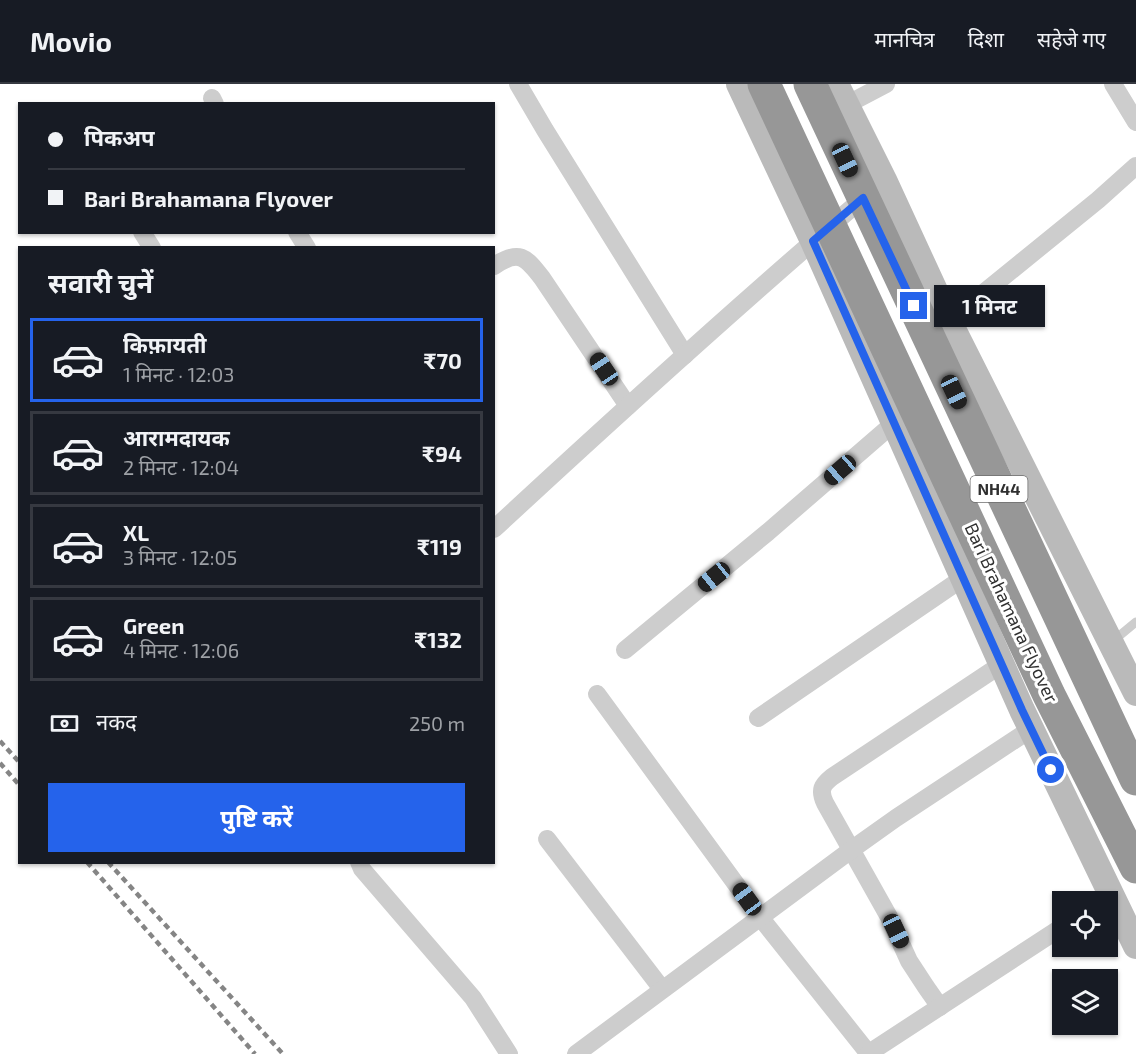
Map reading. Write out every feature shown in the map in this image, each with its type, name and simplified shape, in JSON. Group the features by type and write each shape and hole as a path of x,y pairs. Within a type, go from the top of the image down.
{"highway":[{"name":"NH44","path":"764,84 821,234"},
{"name":"NH44","path":"810,84 873,189 1136,779"},
{"name":"Bari Brahamana Flyover","path":"821,234 1136,867"}],"street":[{"path":"518,84 685,355"},
{"path":"739,84 821,234 894,423 1103,891"},
{"path":"886,84 841,94 873,189 949,321 1136,693"},
{"path":"1113,84 1136,122"},
{"path":"949,321 1098,200 1136,166"},
{"path":"495,527 873,189"},
{"path":"495,265 511,257 520,257 530,262 628,406"},
{"path":"626,650 894,423"},
{"path":"758,718 963,578"},
{"path":"940,1007 909,961 889,917 822,796 821,790 823,784 1002,664"},
{"path":"597,694 760,917 869,1054 1052,934"},
{"path":"576,1054 851,850 1031,729"},
{"path":"547,839 662,989"},
{"path":"360,864 473,999 508,1054"},
{"path":"1118,917 1136,946"}],"lane":[{"path":"1111,643 1136,622"}],"railway":[{"path":"0,741 18,761"},
{"path":"0,763 18,784"},
{"path":"89,864 255,1054"},
{"path":"110,864 283,1054"}],"route":[{"path":"914,306 863,198 813,241 1022,710 1051,770"}]}
